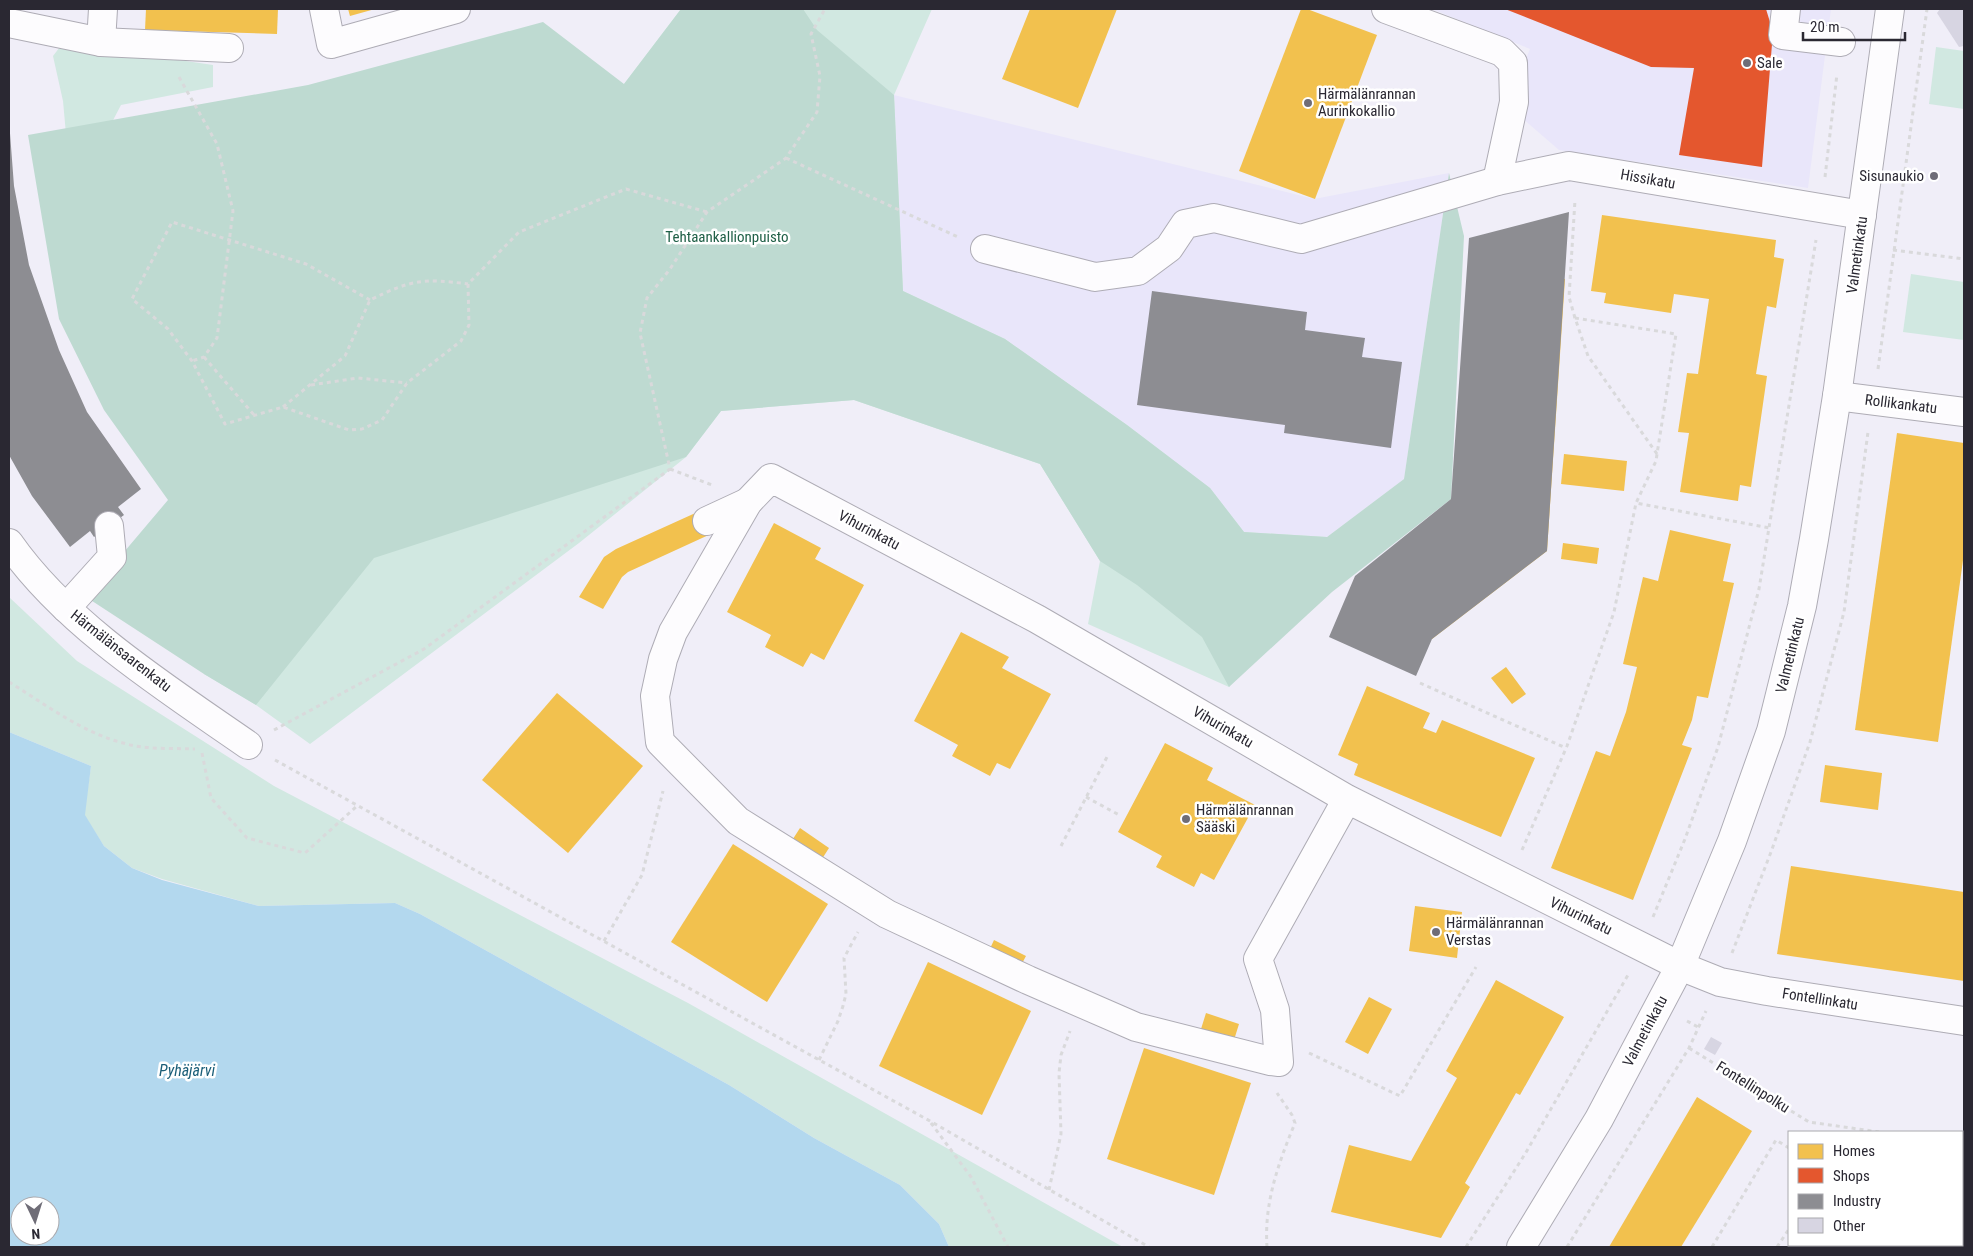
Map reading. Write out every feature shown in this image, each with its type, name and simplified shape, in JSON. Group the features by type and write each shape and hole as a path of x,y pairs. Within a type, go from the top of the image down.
{"street":[{"path":"101,42 103,9"},
{"path":"324,9 331,44 456,9"},
{"path":"1386,9 1502,52 1513,63 1514,102 1497,181"},
{"path":"1786,9 1783,35 1841,42"},
{"name":"Valmetinkatu","path":"1521,1247 1599,1118 1680,966 1732,841 1771,731 1802,606 1837,396 1890,9"},
{"path":"9,23 101,42 229,48"},
{"name":"Hissikatu","path":"986,249 1095,277 1138,271 1169,248 1185,224 1214,218 1301,239 1497,181 1568,166 1862,215"},
{"name":"Rollikankatu","path":"1837,396 1964,412"},
{"name":"Vihurinkatu","path":"748,502 771,478 1037,619 1347,800 1680,966"},
{"path":"707,521 748,502"},
{"path":"748,502 675,630 663,659 655,696 660,742 738,822 877,907 1019,976 1136,1027 1274,1049 1274,1010 1258,959 1347,800"},
{"path":"66,608 112,557 109,526"},
{"name":"Härmälänsaarenkatu","path":"9,542 21,561 66,608 141,670 252,747"},
{"name":"Fontellinkatu","path":"1680,966 1720,982 1964,1021"}],"path":[{"path":"825,9 811,34 820,76 817,112 786,158 707,212 670,269 647,298 640,333 670,469 424,649 268,734 252,747 930,1121 1149,1247"},
{"path":"1466,1247 1525,1154 1621,990 1686,839 1718,747 1760,589 1821,209 1841,42"},
{"path":"162,46 217,144 233,211 217,338 204,357 192,362"},
{"path":"786,158 986,249"},
{"path":"283,407 349,430 362,429 382,420 407,383 460,341 469,325 468,284 520,232 626,189 707,212"},
{"path":"1576,197 1569,297 1575,318 1588,356 1657,454"},
{"path":"370,300 306,264 172,222 132,299 168,329 192,362 225,424 283,407 346,356 370,300 401,286 431,279 468,284"},
{"path":"1893,250 1964,259"},
{"path":"1521,851 1566,748 1614,612 1636,503 1657,454 1676,334 1575,318"},
{"path":"204,357 254,415"},
{"path":"310,385 358,378 407,383"},
{"path":"1636,503 1770,528"},
{"path":"9,682 84,728 123,744 146,747 201,749 211,798 247,838 305,853 357,806"},
{"path":"1420,683 1566,748"},
{"path":"1061,846 1108,755"},
{"path":"604,941 642,875 650,833 665,781 675,758"},
{"path":"1086,796 1121,816"},
{"path":"819,1060 838,1021 843,1006 846,994 844,958 847,950 877,907"},
{"path":"1267,1247 1267,1212 1270,1195 1284,1150 1295,1123 1292,1115 1275,1090 1270,1075 1274,1049 1400,1096 1476,967"},
{"path":"1049,1190 1061,1134 1059,1073 1061,1055 1081,1003"},
{"name":"Fontellinpolku","path":"1688,1048 1809,1122 1872,1131"},
{"path":"930,1121 972,1177 1008,1247"},
{"path":"1712,1247 1776,1140 1788,1147"},
{"path":"1778,1247 1788,1231"}],"shaded area":[{"path":"1432,9 1831,9 1808,188 1559,150 1507,105 1530,49"},
{"path":"894,95 1314,199 1449,173 1404,479 1327,537 1244,532 1209,488 1127,425 1005,339 903,291"}],"green space":[{"name":"Tehtaankallionpuisto","path":"681,9 932,9 894,95 903,291 1005,339 1127,425 1210,488 1244,532 1327,537 1229,687 1088,624 1100,561 1040,464 854,400 721,411 686,457 579,543 310,744 256,705 204,674 624,84"},
{"path":"681,9 803,9 817,30 894,95 903,291 1005,339 1127,425 1210,488 1244,532 1327,537 1404,479 1449,173 1464,236 1451,499 1332,592 1229,687 1202,637 1137,585 1100,561 1040,464 854,400 721,411 686,457 374,558 256,705 204,674 86,597 168,500 104,410 59,319 28,135 308,85 543,22 624,84"},
{"path":"63,43 213,65 213,87 121,105 100,145 67,145 63,101 53,56"},
{"path":"1936,47 1964,51 1964,109 1929,104"},
{"path":"1911,274 1964,282 1964,340 1903,332"},
{"path":"9,597 77,661 274,786 688,1003 1123,1247 949,1247 939,1224 900,1185 814,1138 729,1085 420,914 395,903 259,906 162,879 132,868 104,846 84,815 91,766 9,732"}],"water":[{"name":"Pyhäjärvi","path":"9,732 91,766 85,815 104,846 132,868 162,880 259,906 395,903 420,914 729,1085 814,1138 900,1185 939,1224 949,1247 9,1247"}],"building: Homes":[{"path":"146,9 278,9 277,34 145,30"},
{"path":"348,9 375,9 350,16"},
{"path":"1030,9 1117,9 1078,108 1002,79"},
{"name":"Härmälänrannan Aurinkokallio","path":"1301,9 1307,9 1377,35 1315,199 1239,171"},
{"path":"1602,215 1776,240 1774,257 1784,259 1776,308 1767,306 1756,374 1767,376 1751,487 1740,485 1738,501 1680,492 1689,433 1678,432 1687,373 1698,374 1709,299 1674,294 1671,313 1604,303 1606,293 1591,291"},
{"path":"1539,276 1565,279 1547,551 1432,639 1416,620 1523,539"},
{"path":"1463,390 1488,392 1481,497 1456,495"},
{"path":"1897,433 1964,443 1964,553 1938,742 1855,730"},
{"path":"1564,454 1627,461 1624,491 1561,484"},
{"path":"702,510 713,533 628,572 622,577 603,609 579,597 604,557 616,549"},
{"path":"774,523 821,548 815,559 864,585 824,660 811,653 803,667 765,647 771,635 727,612"},
{"path":"1670,530 1731,544 1723,581 1734,583 1708,698 1697,696 1692,720 1682,745 1692,748 1633,900 1551,868 1596,751 1610,756 1626,712 1637,667 1623,664 1643,577 1658,581"},
{"path":"1563,543 1599,548 1597,564 1561,559"},
{"path":"961,632 1009,657 1002,668 1051,694 1010,769 997,763 990,776 952,756 958,745 914,721"},
{"path":"1506,667 1526,694 1512,704 1491,678"},
{"path":"1367,686 1430,713 1423,728 1436,733 1442,720 1535,758 1501,837 1354,775 1358,764 1338,755"},
{"path":"557,693 643,766 568,853 482,780"},
{"name":"Härmälänrannan Sääski","path":"1165,743 1213,768 1207,780 1255,805 1214,880 1201,873 1194,887 1156,867 1162,856 1118,832"},
{"path":"1825,765 1882,773 1878,810 1820,802"},
{"path":"800,828 829,848 820,862 791,842"},
{"path":"733,844 828,904 767,1002 671,942"},
{"path":"1791,866 1964,892 1964,981 1777,954"},
{"name":"Härmälänrannan Verstas","path":"1415,906 1462,912 1457,958 1409,951"},
{"path":"994,940 1026,956 1018,971 987,955"},
{"path":"928,962 1031,1011 982,1115 879,1066"},
{"path":"1496,980 1564,1017 1520,1095 1516,1093 1465,1183 1470,1187 1441,1238 1331,1212 1349,1145 1411,1161 1457,1078 1446,1071"},
{"path":"1369,997 1392,1009 1368,1054 1345,1042"},
{"path":"1206,1013 1239,1024 1234,1040 1201,1029"},
{"path":"1144,1048 1251,1083 1214,1195 1107,1159"},
{"path":"1697,1097 1752,1131 1681,1247 1609,1247"}],"building: Shops":[{"path":"1505,9 1766,9 1773,32 1762,167 1679,155 1694,68 1651,67"}],"building: Industry":[{"path":"9,120 14,186 29,265 59,350 87,412 141,489 118,507 124,515 94,537 90,531 70,547 32,496 9,455"},
{"path":"1569,212 1547,551 1432,639 1416,676 1329,637 1355,576 1451,499 1469,238"},
{"path":"1152,291 1307,312 1305,330 1365,338 1362,357 1402,362 1391,448 1284,433 1285,425 1137,405"}],"building: Other":[{"path":"1940,9 1964,9 1964,46 1959,47 1937,13"},
{"path":"1711,1037 1722,1043 1715,1055 1704,1049"}],"place":[{"name":"Sale","path":"1747,63"},
{"name":"Härmälänrannan Aurinkokallio","path":"1308,103"},
{"name":"Sisunaukio","path":"1934,176"},
{"name":"Härmälänrannan Sääski","path":"1186,819"},
{"name":"Härmälänrannan Verstas","path":"1436,932"}]}
